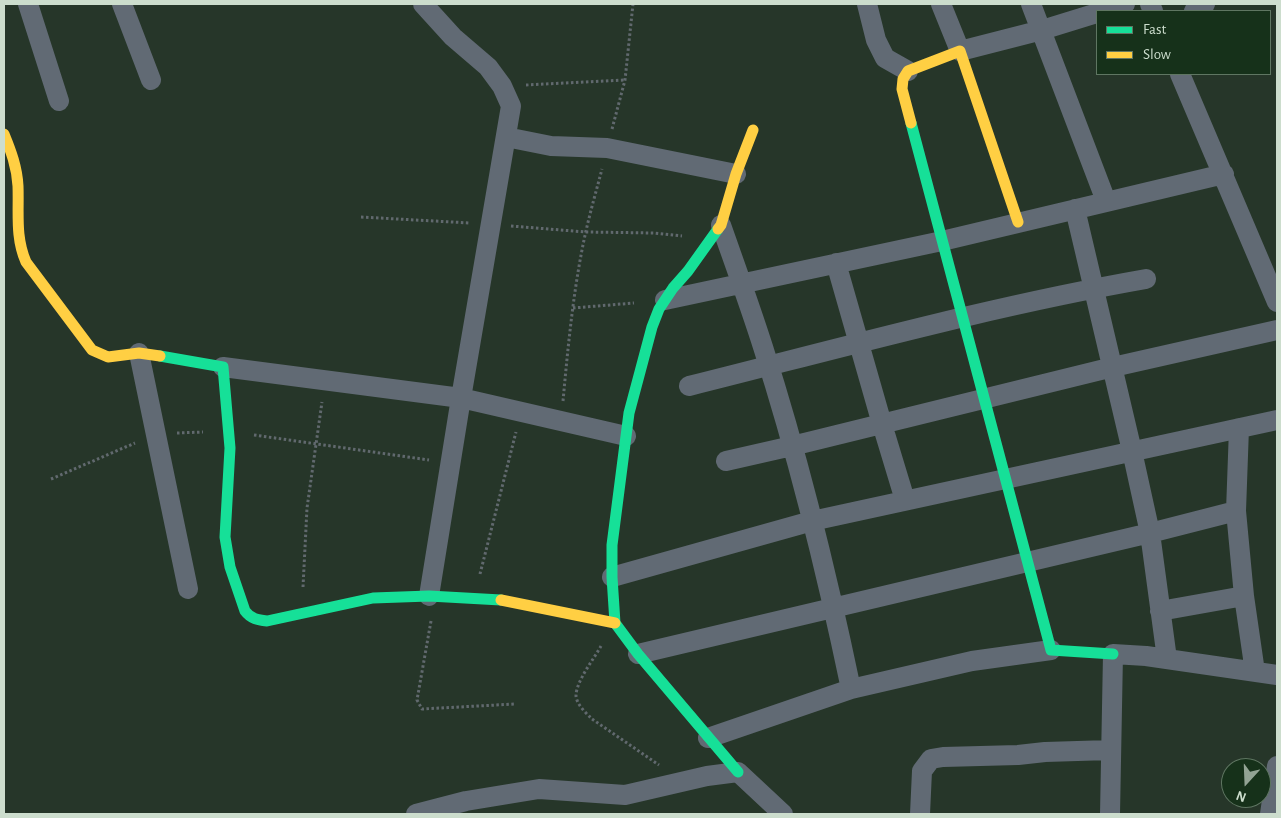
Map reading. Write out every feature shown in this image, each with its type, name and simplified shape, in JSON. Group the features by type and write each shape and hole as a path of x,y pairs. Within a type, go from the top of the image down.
{"street":[{"path":"28,4 59,101"},
{"path":"122,4 151,80"},
{"path":"867,4 876,40 885,58 908,71"},
{"path":"941,4 960,51 1018,222"},
{"path":"1031,4 1106,201"},
{"path":"1105,10 1125,4"},
{"path":"424,6 453,37 488,67 502,86 511,106 460,398 432,596"},
{"path":"1051,650 902,89 903,79 908,71 960,51 1042,30 1096,13"},
{"path":"1180,75 1277,302"},
{"path":"753,130 715,233 665,300 659,309 652,327 629,413 612,545 612,577 615,623 638,654 708,738 738,772 783,814"},
{"path":"4,134 12,152 17,175 18,241 21,252 26,262 92,350 108,358 139,353 224,367 460,398 626,436"},
{"path":"506,137 551,146 607,148 736,174"},
{"path":"665,300 942,240 1224,174"},
{"path":"1075,208 1150,533 1167,659"},
{"path":"715,233 741,284 769,366 812,521 834,608 851,690"},
{"path":"836,263 858,344 905,500"},
{"path":"689,386 962,318 1094,288 1146,279"},
{"path":"726,461 1113,367 1277,330"},
{"path":"139,353 188,589"},
{"path":"224,367 229,432 229,490 225,537 230,567 248,616 256,620 267,621 373,598 432,596 510,601 615,623"},
{"path":"612,577 812,521 1277,420"},
{"path":"1238,428 1236,511 1244,596 1255,672"},
{"path":"638,654 1236,511"},
{"path":"1160,611 1244,596"},
{"path":"708,738 851,690 900,676 972,661 1051,650 1167,659 1277,675"},
{"path":"1110,814 1113,654"},
{"path":"920,814 922,771 931,759 943,756 1018,755 1045,752 1110,750"},
{"path":"1270,814 1277,766"},
{"path":"416,814 466,801 539,789 625,795 738,772"}],"path":[{"path":"561,421 572,308 586,232 625,80 633,4"},
{"path":"502,86 625,80"},
{"path":"361,217 425,222 491,224 586,232 715,233"},
{"path":"572,308 665,300"},
{"path":"304,613 303,591 307,508 326,380"},
{"path":"474,599 522,412"},
{"path":"51,479 156,434 229,432 450,462"},
{"path":"432,596 417,700 422,709 516,704"},
{"path":"615,623 579,684 576,697 582,710 592,719 642,752 681,783"}],"traffic: fast":[{"path":"911,123 1051,650 1113,654"},
{"path":"718,229 688,271 673,288 659,309 652,327 629,413 612,545 612,577 615,623 638,654 738,772"},
{"path":"160,356 223,367 230,448 225,537 230,567 245,611 250,616 258,620 267,621 373,598 429,596 501,600"}],"traffic: slow":[{"path":"911,123 902,89 903,79 908,71 960,51 1018,222"},
{"path":"718,229 753,130"},
{"path":"4,134 16,172 19,234 26,262 92,350 108,357 139,353 160,356"},
{"path":"501,600 615,623"}]}
